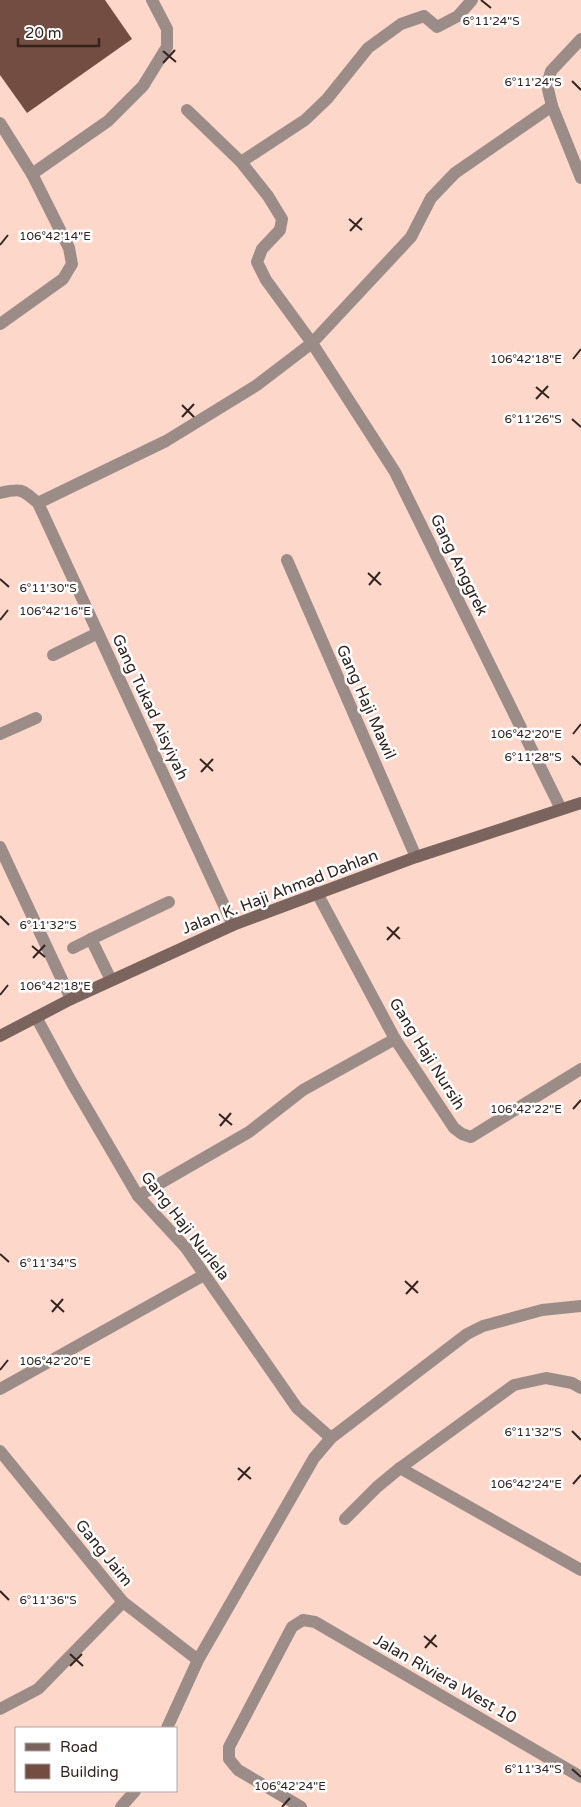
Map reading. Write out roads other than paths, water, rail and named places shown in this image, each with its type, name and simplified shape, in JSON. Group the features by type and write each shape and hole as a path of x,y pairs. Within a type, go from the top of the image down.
{"main road":[{"name":"Jalan K. Haji Ahmad Dahlan","path":"0,1036 71,999 233,925 416,857 581,803"}],"street":[{"path":"32,174 108,121 143,86 167,47 167,29 152,0"},
{"path":"187,110 241,162 305,120 328,99 368,48 394,29 413,19 424,16 436,26 458,16 472,0"},
{"path":"581,38 551,71 547,85 552,106 581,178"},
{"path":"0,493 16,489 26,493 38,503 166,441 257,385 312,343 412,237 431,198 455,173 552,106"},
{"path":"0,123 32,174 69,248 72,264 63,279 0,324"},
{"name":"Gang Anggrek","path":"241,162 268,196 282,219 280,230 262,249 257,262 266,280 312,343 395,472 561,810"},
{"name":"Gang Tukad Aisyiyah","path":"38,503 233,925"},
{"name":"Gang Haji Mawil","path":"287,560 416,857"},
{"path":"53,655 98,633"},
{"path":"0,734 36,718"},
{"path":"0,847 71,999"},
{"name":"Gang Haji Nursih","path":"317,893 395,1039 454,1128 462,1134 471,1137 581,1069"},
{"path":"73,948 169,902"},
{"path":"91,939 111,980"},
{"name":"Gang Haji Nurlela","path":"36,1017 138,1196 186,1248 298,1408 331,1438"},
{"path":"138,1196 249,1132 303,1090 395,1039"},
{"path":"0,1389 204,1275"},
{"path":"167,1727 198,1660 314,1458 331,1438 467,1334 483,1326 542,1310 581,1306"},
{"path":"345,1519 377,1487 400,1468 514,1385 546,1378 576,1386"},
{"name":"Gang Jaim","path":"0,1451 123,1602 198,1660"},
{"path":"400,1468 581,1570"},
{"path":"0,1708 38,1689 123,1602"},
{"name":"Jalan Riviera West 10","path":"301,1807 238,1770 229,1759 229,1747 292,1627 303,1620 315,1622 581,1777"},
{"path":"121,1807 134,1792"}]}
